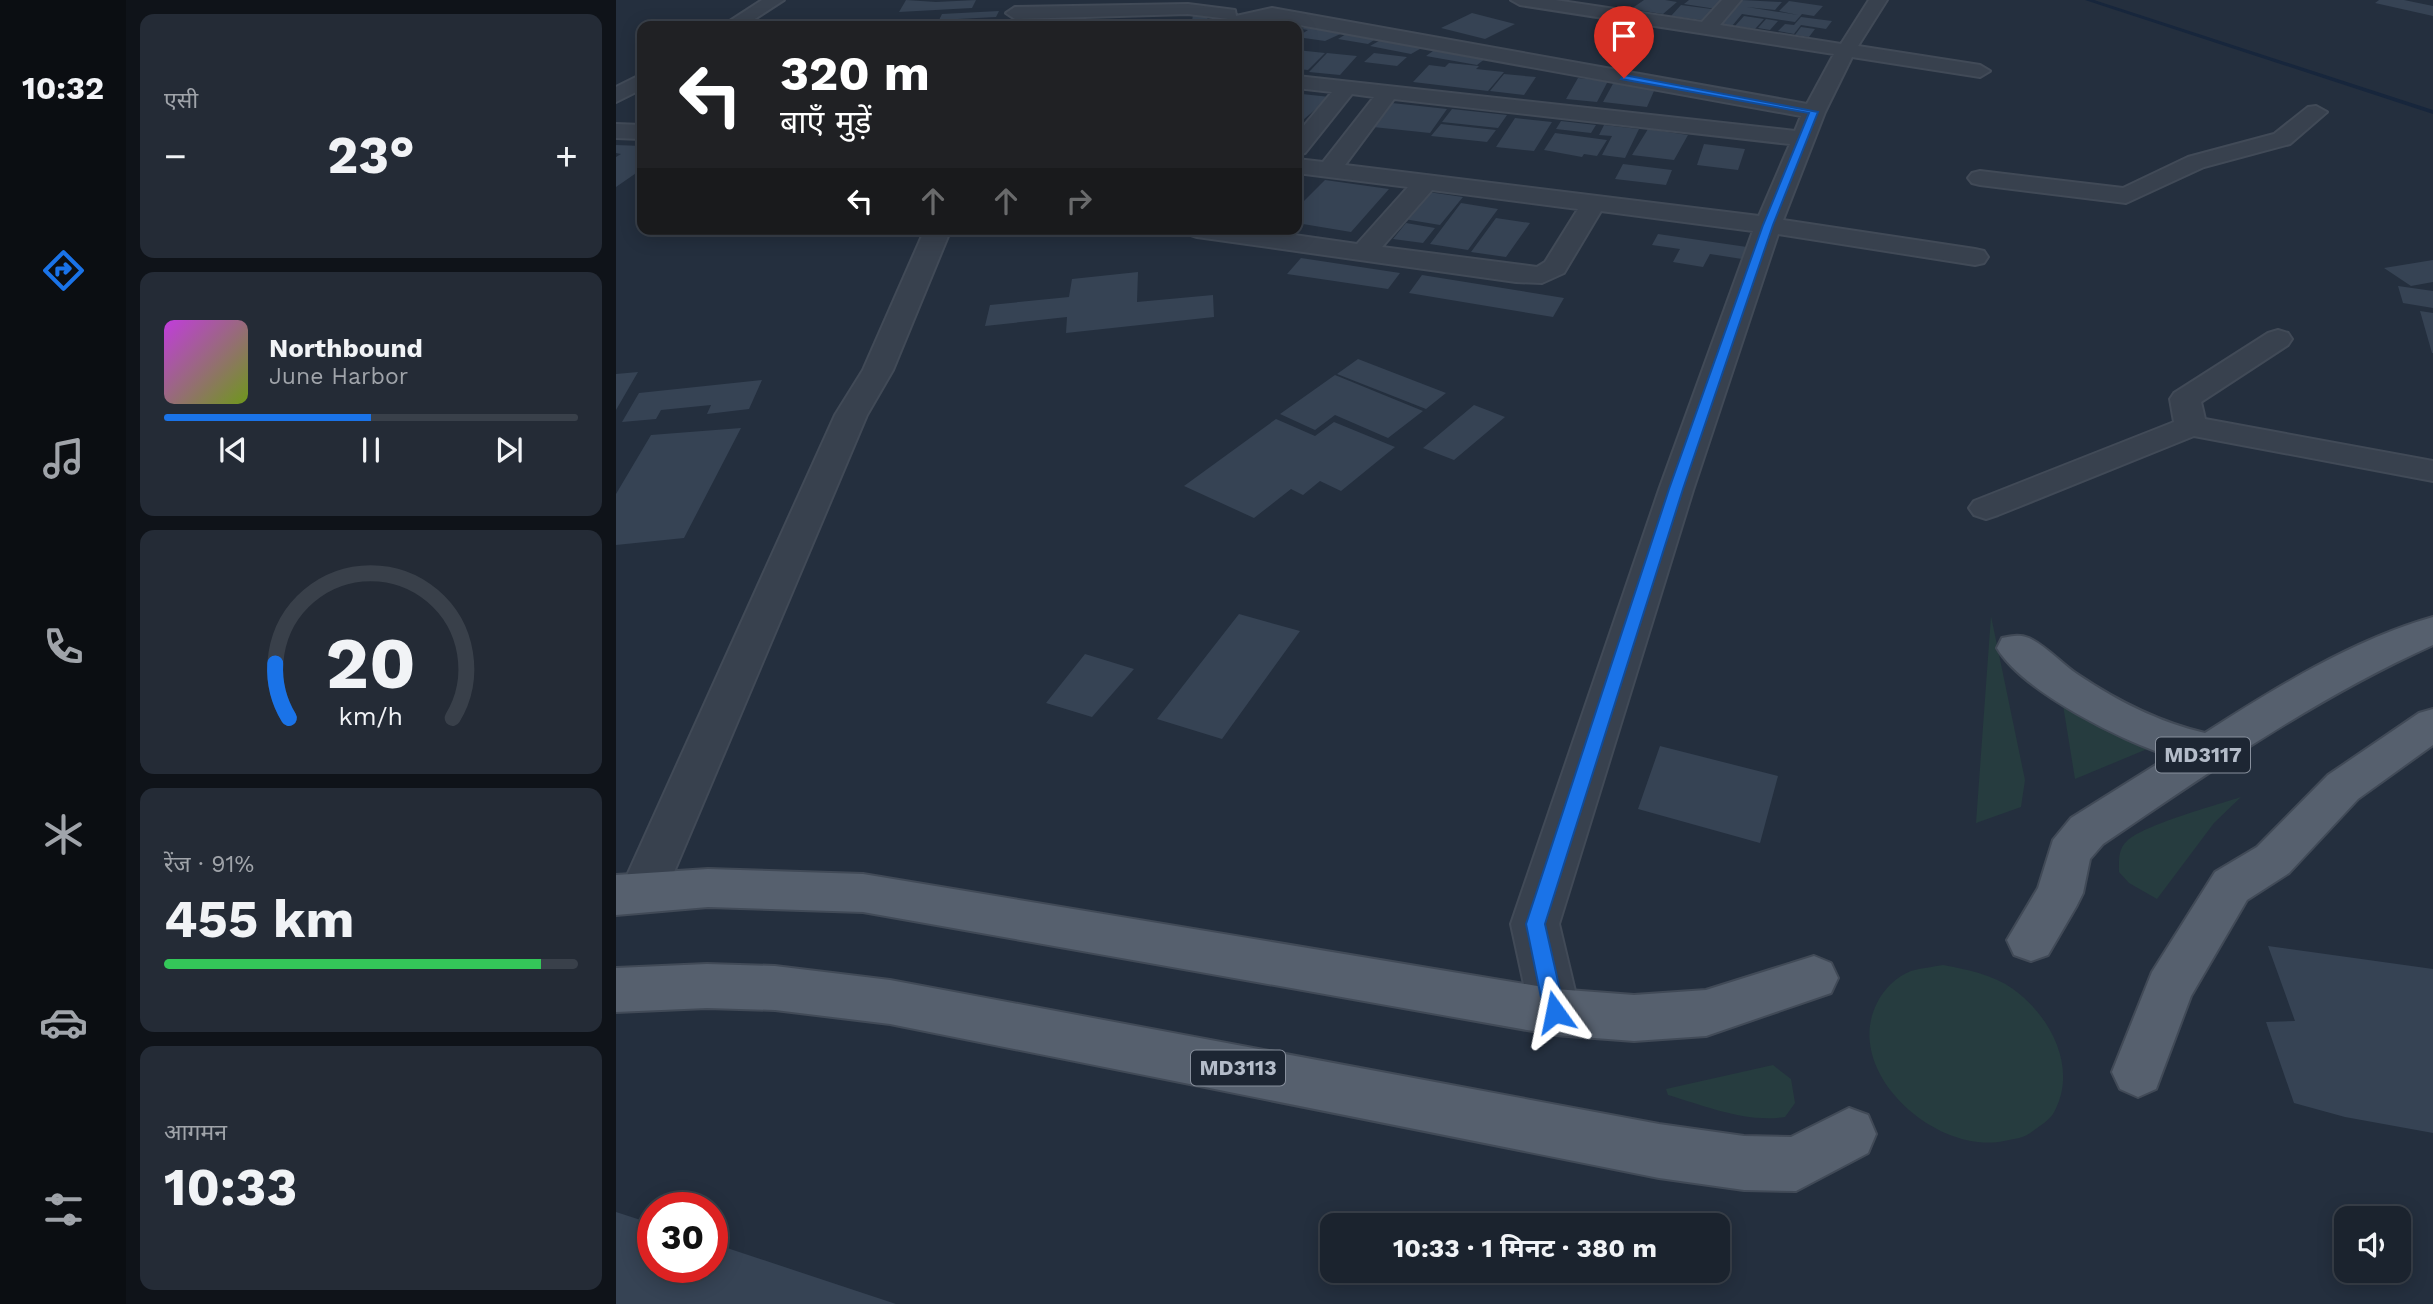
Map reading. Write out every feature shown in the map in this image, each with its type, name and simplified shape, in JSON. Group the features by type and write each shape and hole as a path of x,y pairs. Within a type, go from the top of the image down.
{"main road":[{"name":"MD3117","path":"2031,940 2060,894 2069,853 2087,831 2267,713 2356,664 2433,630"},
{"path":"2016,648 2048,674 2092,703 2154,735 2211,750"},
{"path":"2138,1072 2169,988 2231,886 2273,860 2343,787 2433,724"},
{"path":"629,893 770,889 863,893 1555,1012 1634,1018 1706,1013 1814,978"},
{"name":"MD3113","path":"616,990 707,986 775,989 890,1002 1659,1151 1744,1163 1796,1164 1849,1133"}],"street":[{"path":"740,21 775,0"},
{"path":"1520,0 1980,71"},
{"path":"1707,29 1732,0"},
{"path":"1555,1012 1535,924 1676,489 1768,225 1809,125 1844,52 1878,0"},
{"path":"1016,13 1188,9 1237,21 1272,14 1809,125"},
{"path":"1302,82 1809,125"},
{"path":"616,96 637,83"},
{"path":"1302,142 1347,87"},
{"path":"1329,170 1389,91"},
{"path":"1980,178 2126,196 2196,162 2283,139 2316,112"},
{"path":"616,131 637,132"},
{"path":"1302,167 1768,225 1975,257"},
{"path":"1363,253 1426,182"},
{"path":"1238,235 1516,274 1542,275 1555,267 1594,203"},
{"path":"629,893 851,415 878,370 936,235"},
{"path":"2192,426 2185,399 2278,339"},
{"path":"1986,508 2192,426 2433,471"}],"green space":[{"path":"1991,616 2025,780 2021,807 1976,823"},
{"path":"2063,705 2152,747 2075,779"},
{"path":"2241,797 2214,823 2157,899 2129,883 2119,872 2122,848 2136,835 2164,822"},
{"path":"1943,965 1980,973 2013,989 2039,1014 2057,1045 2062,1062 2060,1097 2053,1114 2026,1135 2004,1141 1978,1142 1951,1135 1925,1122 1902,1103 1884,1081 1873,1056 1870,1029 1877,1003 1883,993 1900,977 1915,970"},
{"path":"1773,1065 1791,1079 1795,1103 1785,1117 1741,1116 1668,1095 1666,1089"}],"building":[{"path":"906,0 976,0 972,8 899,12"},
{"path":"1644,0 1677,2 1663,14 1631,9"},
{"path":"1689,0 1725,0 1716,9 1684,4"},
{"path":"1741,0 1782,2 1775,10 1747,7 1798,15 1779,11 1789,1 1823,6 1814,16 1802,14 1795,22 1742,14 1732,26 1715,23"},
{"path":"2379,0 2404,0 2433,6 2433,16 2375,3"},
{"path":"1681,5 1719,10 1709,21 1671,16"},
{"path":"999,11 996,17 939,20 942,14"},
{"path":"1472,13 1515,24 1485,39 1441,28"},
{"path":"1074,14 1072,21 1038,21 1040,16"},
{"path":"1193,15 1208,15 1207,21 1192,21"},
{"path":"1744,16 1764,19 1755,29 1735,26"},
{"path":"1801,17 1832,21 1826,29 1801,25 1794,34 1778,31 1785,24 1794,25"},
{"path":"1766,19 1778,21 1770,30 1758,28"},
{"path":"1309,25 1347,31 1325,41 1302,38 1302,34 1308,30 1302,29"},
{"path":"1801,27 1815,29 1809,37 1795,35"},
{"path":"1351,31 1380,36 1368,44 1338,39"},
{"path":"1386,37 1427,45 1411,54 1370,46"},
{"path":"1440,46 1490,55 1477,65 1426,56"},
{"path":"1302,51 1325,53 1308,70 1302,69"},
{"path":"1327,53 1357,56 1340,75 1309,72"},
{"path":"1374,53 1407,57 1397,66 1364,62"},
{"path":"1449,63 1504,72 1488,91 1413,82 1429,65 1445,67"},
{"path":"1504,74 1536,77 1524,95 1490,91"},
{"path":"1578,78 1608,81 1597,102 1566,99"},
{"path":"1615,80 1657,84 1647,107 1603,102"},
{"path":"1302,94 1330,97 1303,120"},
{"path":"1392,103 1447,109 1430,133 1373,127"},
{"path":"1452,109 1507,115 1498,128 1442,122"},
{"path":"1515,118 1552,122 1534,151 1496,147"},
{"path":"1561,121 1596,125 1591,133 1556,129"},
{"path":"1441,124 1496,130 1487,142 1431,136"},
{"path":"1604,125 1639,129 1625,158 1602,155 1612,136 1599,135"},
{"path":"1648,129 1688,135 1674,160 1632,155"},
{"path":"1555,133 1607,140 1597,156 1584,154 1582,157 1544,150"},
{"path":"1704,144 1745,149 1738,170 1697,165"},
{"path":"616,145 637,146 637,172 616,187 616,157 621,154 616,153"},
{"path":"1623,164 1672,170 1666,185 1615,179"},
{"path":"1325,180 1389,189 1351,232 1302,224 1302,203"},
{"path":"1428,192 1463,197 1440,225 1404,219"},
{"path":"1461,203 1498,209 1468,250 1430,244"},
{"path":"1496,218 1530,223 1506,257 1471,252"},
{"path":"1406,223 1435,228 1423,243 1393,239"},
{"path":"1658,234 1747,247 1742,259 1710,254 1703,267 1673,262 1680,249 1652,245"},
{"path":"1301,258 1400,273 1388,289 1287,274"},
{"path":"2433,260 2433,282 2411,286 2384,268"},
{"path":"1138,272 1137,302 1213,295 1214,317 1066,333 1067,317 985,326 990,305 1069,297 1072,279"},
{"path":"1422,275 1564,298 1553,317 1409,293"},
{"path":"2398,286 2433,291 2433,308 2403,303"},
{"path":"2420,311 2433,313 2433,353 2432,353"},
{"path":"1358,359 1446,393 1426,409 1337,374"},
{"path":"638,372 616,410 616,374"},
{"path":"1335,375 1423,411 1388,438 1335,415 1315,430 1280,414"},
{"path":"762,380 749,409 707,414 711,405 661,410 656,419 622,422 639,393"},
{"path":"1474,405 1505,417 1454,460 1423,448"},
{"path":"1276,419 1315,436 1334,422 1395,447 1341,491 1320,481 1303,495 1291,489 1254,518 1184,486"},
{"path":"741,428 684,538 616,545 616,494 651,435"},
{"path":"1239,614 1300,631 1222,739 1157,719"},
{"path":"1085,654 1134,669 1092,717 1046,703"},
{"path":"1660,746 1778,776 1760,843 1638,809"},
{"path":"2268,946 2433,969 2433,1133 2345,1117 2294,1103 2266,1022 2295,1021"},
{"path":"616,1212 637,1219 637,1283 728,1283 728,1248 896,1304 616,1304"}],"waterway":[{"path":"2088,0 2433,112"}],"route":[{"path":"1555,1012 1535,924 1676,489 1768,225 1814,112 1624,78"}]}
